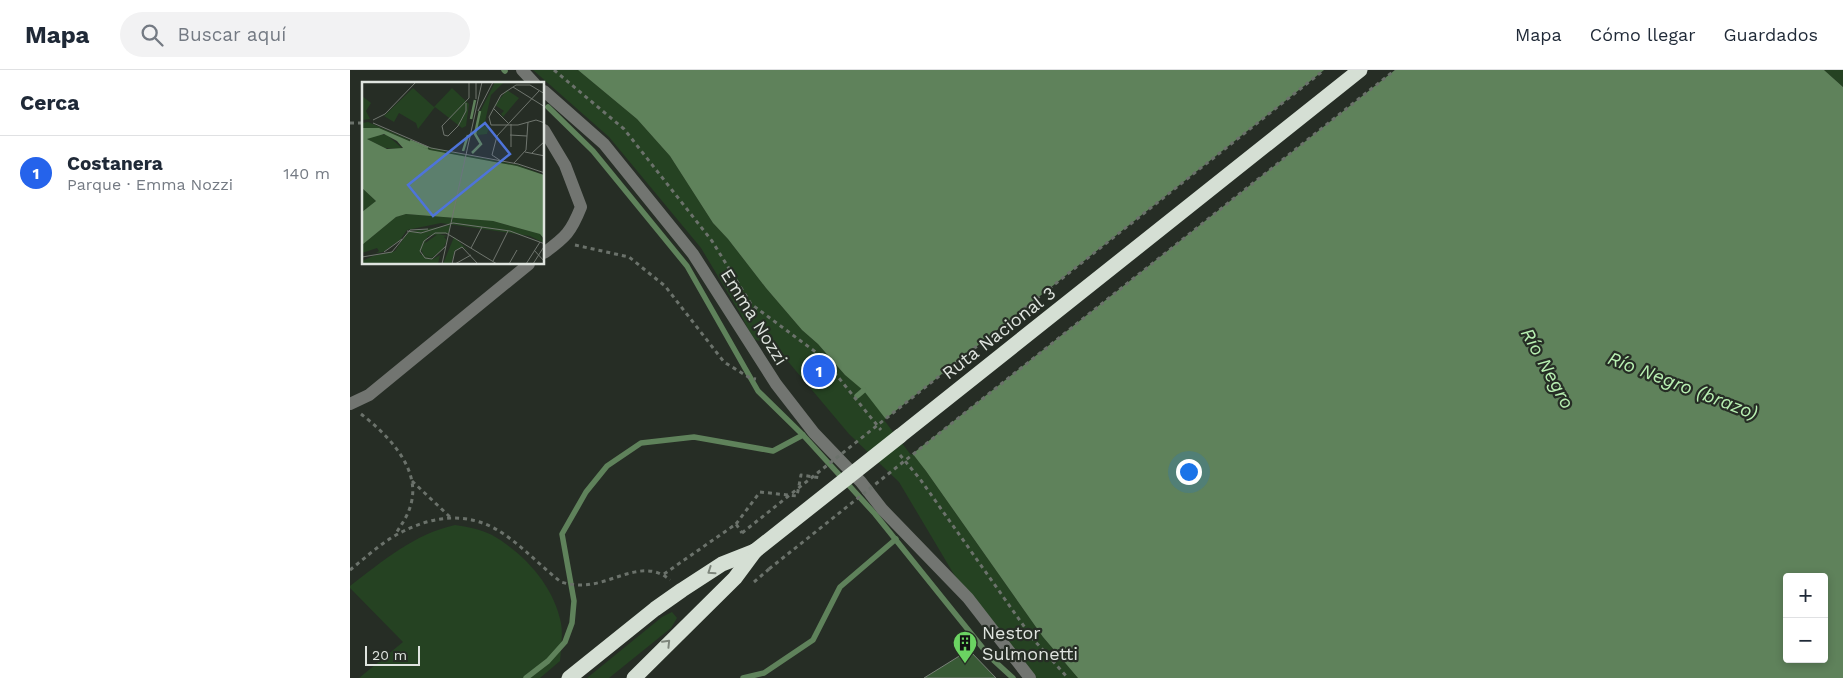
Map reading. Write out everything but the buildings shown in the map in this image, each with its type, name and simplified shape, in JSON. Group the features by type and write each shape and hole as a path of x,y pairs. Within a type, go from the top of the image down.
{"highway":[{"name":"Ruta Nacional 3","path":"755,551 1360,70"},
{"path":"569,678 655,609 682,590 722,564 755,551"},
{"path":"634,678 735,578 755,551"}],"street":[{"name":"Emma Nozzi","path":"545,92 604,144 681,237 776,384 814,433 861,482 882,509 968,598 1030,678"},
{"path":"545,132 565,165 581,206 573,227 559,242 545,252"},
{"path":"353,407 528,265"}],"path":[{"path":"554,70 624,129 712,241 751,304 821,356 883,433"},
{"path":"736,524 742,533 1324,70"},
{"path":"769,569 1396,70"},
{"path":"559,242 629,258 665,286 724,362 750,378 776,384"},
{"path":"353,407 372,423 395,447 406,463 412,481 412,502 405,519 395,535"},
{"path":"895,448 920,479 1033,639 1068,678"},
{"path":"664,574 736,524 760,492 797,496 801,475 828,479"},
{"path":"412,481 450,517"},
{"path":"350,570 395,535 424,522 450,517 482,523 508,537 561,582 570,585 592,584 649,570 664,574 682,590"}],"shaded area":[{"path":"533,70 578,70 637,119 670,156 713,223 728,239 766,288 802,330 818,344 845,375 864,390 926,471 1043,637 1078,678 1035,678 968,598 899,482 849,434 775,346 753,339 740,313 701,248 609,137"},
{"path":"1824,70 1843,70 1843,87"},
{"path":"455,525 469,527 492,535 515,551 536,572 552,596 561,623 560,661 540,678 359,678 403,642 350,586 412,542 440,529"},
{"path":"672,612 677,618 671,628 609,678 587,678 662,617"}],"water":[{"path":"578,70 1824,70 1843,87 1843,678 1078,678 1043,637 926,471 864,391 845,375 818,344 802,330 766,288 728,239 713,223 670,156 637,119"}],"pier":[{"path":"1324,70 1395,70 911,455 884,420"}],"waterway":[{"path":"548,107 593,151 687,266 758,391 803,435 875,514 990,657 1013,678"},
{"path":"857,396 864,390"},
{"path":"526,678 548,661 565,642 572,623 574,601 562,534 586,492 607,466 641,443 694,437 773,451 803,435"},
{"path":"743,678 764,673 813,640 840,587 896,539"}],"place":[{"name":"Costanera","path":"819,371"},
{"name":"Nestor Sulmonetti","path":"965,664"}],"water label":[{"name":"Río Negro","path":"1548,368"},
{"name":"Río Negro (brazo)","path":"1683,385"}]}
